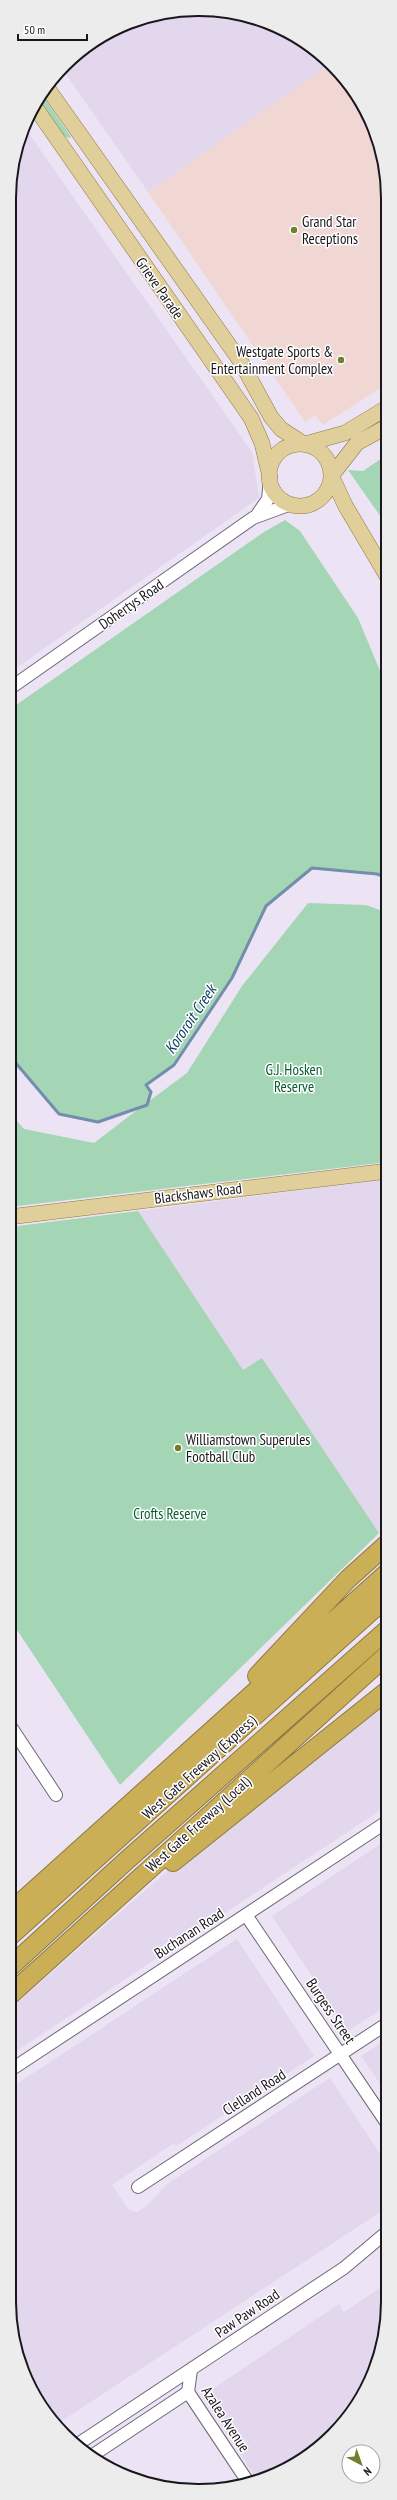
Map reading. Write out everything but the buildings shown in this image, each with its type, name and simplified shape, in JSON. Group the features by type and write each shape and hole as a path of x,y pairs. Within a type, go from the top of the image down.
{"highway":[{"path":"209,1731 291,1639 348,1579 381,1549"},
{"path":"16,1906 381,1578"},
{"name":"West Gate Freeway (Express)","path":"16,1932 381,1602"},
{"name":"West Gate Freeway (Express)","path":"16,1962 127,1860 381,1635"},
{"name":"West Gate Freeway (Local)","path":"16,1990 381,1660"},
{"path":"16,1994 191,1847 256,1797 381,1696"}],"main road":[{"name":"Grieve Parade","path":"50,92 241,362 275,422 305,444"},
{"name":"Grieve Parade","path":"38,112 251,418 262,443 270,478"},
{"path":"381,411 345,433 305,444 291,446 280,452 272,463 270,478 276,493 293,505 307,504 318,499 326,490 332,476 357,443 381,430"},
{"path":"305,444 324,455 345,505 381,566"},
{"name":"Blackshaws Road","path":"16,1216 381,1172"}],"street":[{"name":"Dohertys Road","path":"16,684 253,518 268,500 270,478"},
{"name":"Dohertys Road","path":"253,518 293,505"},
{"path":"16,1735 56,1795"},
{"name":"Buchanan Road","path":"16,2066 381,1826"},
{"name":"Burgess Street","path":"246,1915 381,2114"},
{"name":"Clelland Road","path":"138,2187 381,2028"},
{"name":"Paw Paw Road","path":"344,2268 381,2237"},
{"name":"Paw Paw Road","path":"81,2442 344,2268 381,2247"},
{"name":"Azalea Avenue","path":"191,2370 188,2392 245,2478"},
{"path":"97,2453 188,2392 177,2385 168,2385"}],"shaded area":[{"path":"187,16 210,16 246,22 268,30 290,40 326,67 148,192 65,73 87,54 107,40 151,22"},
{"path":"325,66 336,78 357,107 375,151 381,187 381,388 323,425 315,415 305,422 148,192"},
{"path":"29,133 252,452 259,498 16,668 16,187 22,151"},
{"path":"381,1180 381,1531 379,1533 262,1358 243,1370 138,1211"},
{"path":"381,1692 381,1810 16,2051 16,2004 224,1821"},
{"path":"381,1844 381,2010 348,2031 272,1916"},
{"path":"237,1939 314,2056 176,2146 174,2143 112,2185 129,2210 137,2212 148,2205 167,2184 330,2078 381,2155 381,2212 61,2422 40,2393 30,2371 22,2349 16,2313 16,2084"},
{"path":"381,2043 381,2085 361,2056"},
{"path":"381,2287 381,2313 375,2349 357,2393 336,2422 319,2439 290,2460 254,2475 202,2396 339,2304 344,2312"}],"green space":[{"path":"45,99 71,137 66,137 62,134 41,106"},
{"path":"381,459 381,517 348,470 363,471"},
{"name":"G.J. Hosken Reserve","path":"285,520 300,531 358,618 381,673 381,875 312,868 266,906 232,978 174,1065 146,1085 151,1092 148,1102 187,1073 242,986 308,903 366,905 381,910 381,1163 16,1206 16,1120 24,1129 94,1143 141,1107 98,1122 59,1114 16,1063 16,705 264,532"},
{"name":"Crofts Reserve","path":"138,1211 243,1370 262,1358 379,1533 120,1785 16,1629 16,1226"}],"waterway":[{"name":"Kororoit Creek","path":"16,1063 59,1114 98,1122 147,1105 151,1092 146,1085 174,1065 232,978 266,906 312,868 381,875"}],"place":[{"name":"Grand Star Receptions","path":"294,230"},
{"name":"Westgate Sports & Entertainment Complex","path":"341,360"},
{"name":"Williamstown Superules Football Club","path":"178,1448"}]}
